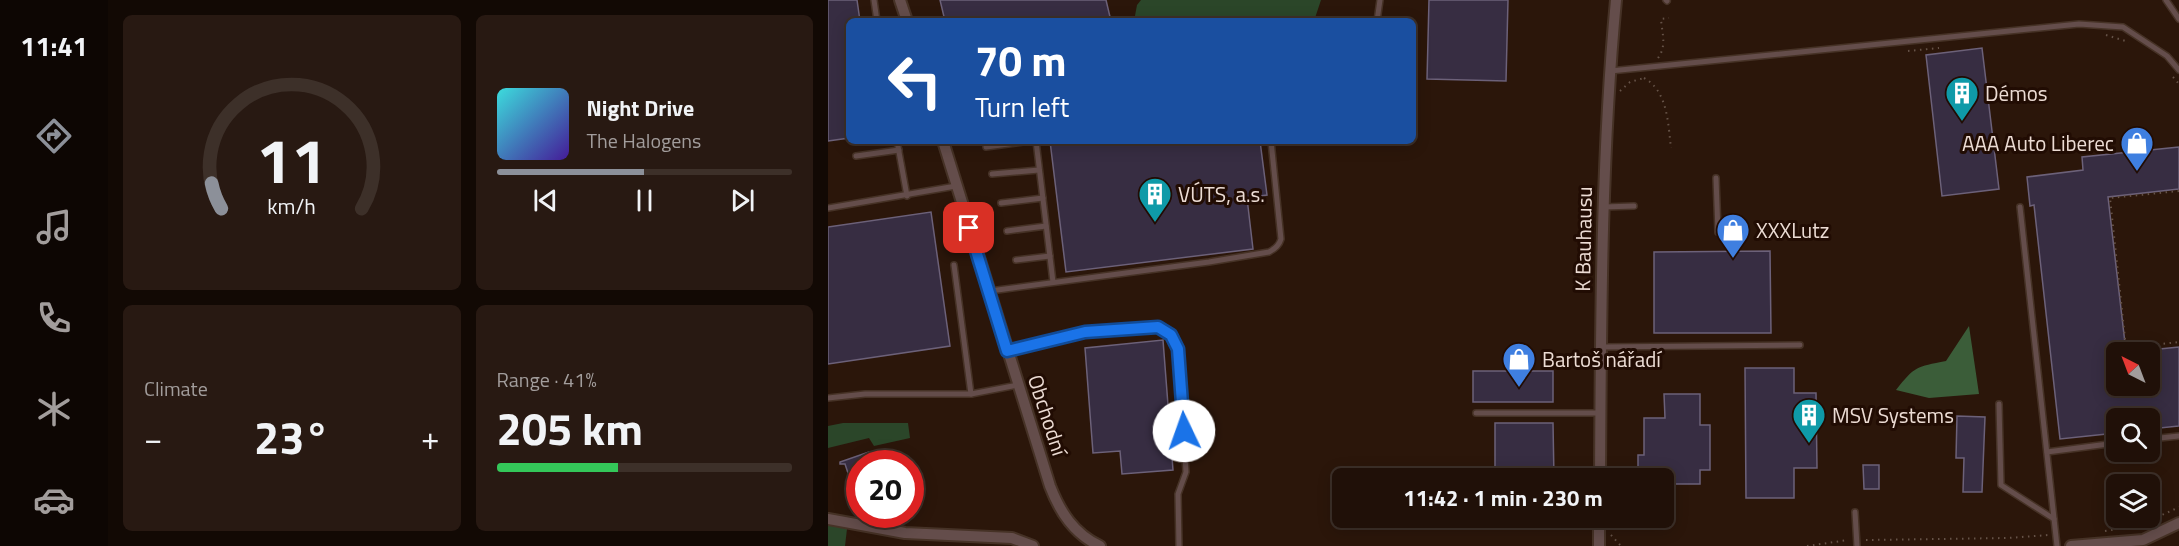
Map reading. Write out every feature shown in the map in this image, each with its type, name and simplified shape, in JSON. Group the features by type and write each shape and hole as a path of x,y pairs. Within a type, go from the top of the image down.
{"street":[{"path":"900,0 905,18"},
{"name":"K Bauhausu","path":"1600,468 1602,207 1609,71 1616,0"},
{"name":"Obchodní","path":"943,144 1057,505 1073,526 1091,542 1100,546"},
{"path":"828,519 905,533 1012,538 1033,546"},
{"path":"2071,546 2143,540 2179,523"},
{"path":"1599,528 1599,546"}],"lane":[{"path":"874,0 877,18"},
{"path":"1377,18 1380,0"},
{"path":"2166,0 2179,19"},
{"path":"1609,71 2079,24 2123,27 2167,56 2179,70"},
{"path":"898,144 907,195"},
{"path":"986,147 1008,144"},
{"path":"1036,144 1053,282"},
{"path":"989,291 1269,252 1280,244 1281,239 1271,144"},
{"path":"856,156 899,150"},
{"path":"992,174 1039,170"},
{"path":"1716,178 1718,232"},
{"path":"828,208 956,186"},
{"path":"1001,203 1043,198"},
{"path":"1602,207 1634,206"},
{"path":"2020,207 2057,546"},
{"path":"1007,231 1046,226"},
{"path":"1016,260 1050,256"},
{"path":"954,265 971,394"},
{"path":"1007,351 1085,332 1158,327 1171,335 1178,349 1186,472 1178,494 1179,546"},
{"path":"1600,347 1800,345"},
{"path":"828,398 865,394 971,394 1018,385"},
{"path":"2000,404 2001,485 2054,519"},
{"path":"1476,412 1600,413"},
{"path":"2160,438 2179,436"},
{"path":"2047,452 2106,444"},
{"path":"1855,512 1856,543"}],"path":[{"path":"1644,78 1645,63 1653,61 1663,50 1660,19 1669,18"},
{"path":"2098,34 2134,44"},
{"path":"1908,51 1941,47"},
{"path":"2168,70 2179,84"},
{"path":"1617,98 1622,87 1630,82 1644,78 1651,82 1666,107 1671,148"},
{"path":"2179,191 2110,198 2126,348 2179,342"},
{"path":"2098,532 2128,528 2155,519 2179,507"},
{"path":"1609,533 1622,546"},
{"path":"1806,546 2056,535"}],"green space":[{"path":"1141,0 1321,0 1315,18 1135,18 1137,5"},
{"path":"1969,326 1979,394 1929,398 1896,390 1917,369 1946,361"},
{"path":"843,423 908,423 910,438 874,446 869,438 828,448 828,426"},
{"path":"828,524 847,529 845,546 828,546"}],"building":[{"path":"828,0 857,0 860,18 846,18 846,138 828,141"},
{"path":"940,0 1106,0 1110,18 944,18"},
{"path":"1429,0 1508,0 1506,81 1427,79"},
{"name":"Démos","path":"1982,48 1999,189 1942,196 1926,55"},
{"name":"VÚTS, a.s.","path":"1050,144 1260,144 1267,195 1247,198 1253,249 1066,272"},
{"path":"2179,147 2179,189 2108,197 2125,342 2106,342 2106,396 2160,396 2160,349 2179,347 2179,426 2160,428 2160,408 2106,408 2106,434 2060,439 2034,205 2030,206 2027,177 2083,170 2082,157"},
{"path":"931,212 950,346 828,364 828,227"},
{"path":"1770,251 1771,333 1654,333 1654,252"},
{"path":"1163,340 1173,470 1122,474 1120,451 1093,453 1085,348"},
{"path":"1745,368 1794,368 1794,393 1816,393 1817,468 1794,468 1794,498 1746,498"},
{"path":"1473,371 1553,371 1553,402 1473,402"},
{"path":"1664,394 1700,394 1700,425 1710,425 1710,470 1700,470 1700,484 1674,484 1674,468 1638,468 1638,455 1644,455 1644,418 1665,418"},
{"path":"1957,416 1985,417 1982,492 1963,492 1964,458 1956,458"},
{"path":"1495,423 1553,423 1554,468 1495,468"},
{"path":"1863,465 1879,465 1879,489 1864,489"}],"place":[{"name":"Démos","path":"1962,122"},
{"name":"AAA Auto Liberec","path":"2137,172"},
{"name":"VÚTS, a.s.","path":"1155,223"},
{"name":"XXXLutz","path":"1733,259"},
{"name":"Bartoš nářadí","path":"1519,388"},
{"name":"MSV Systems","path":"1809,444"}],"route":[{"path":"969,228 1007,351 1085,332 1158,327 1171,335 1178,349 1184,431"}]}
